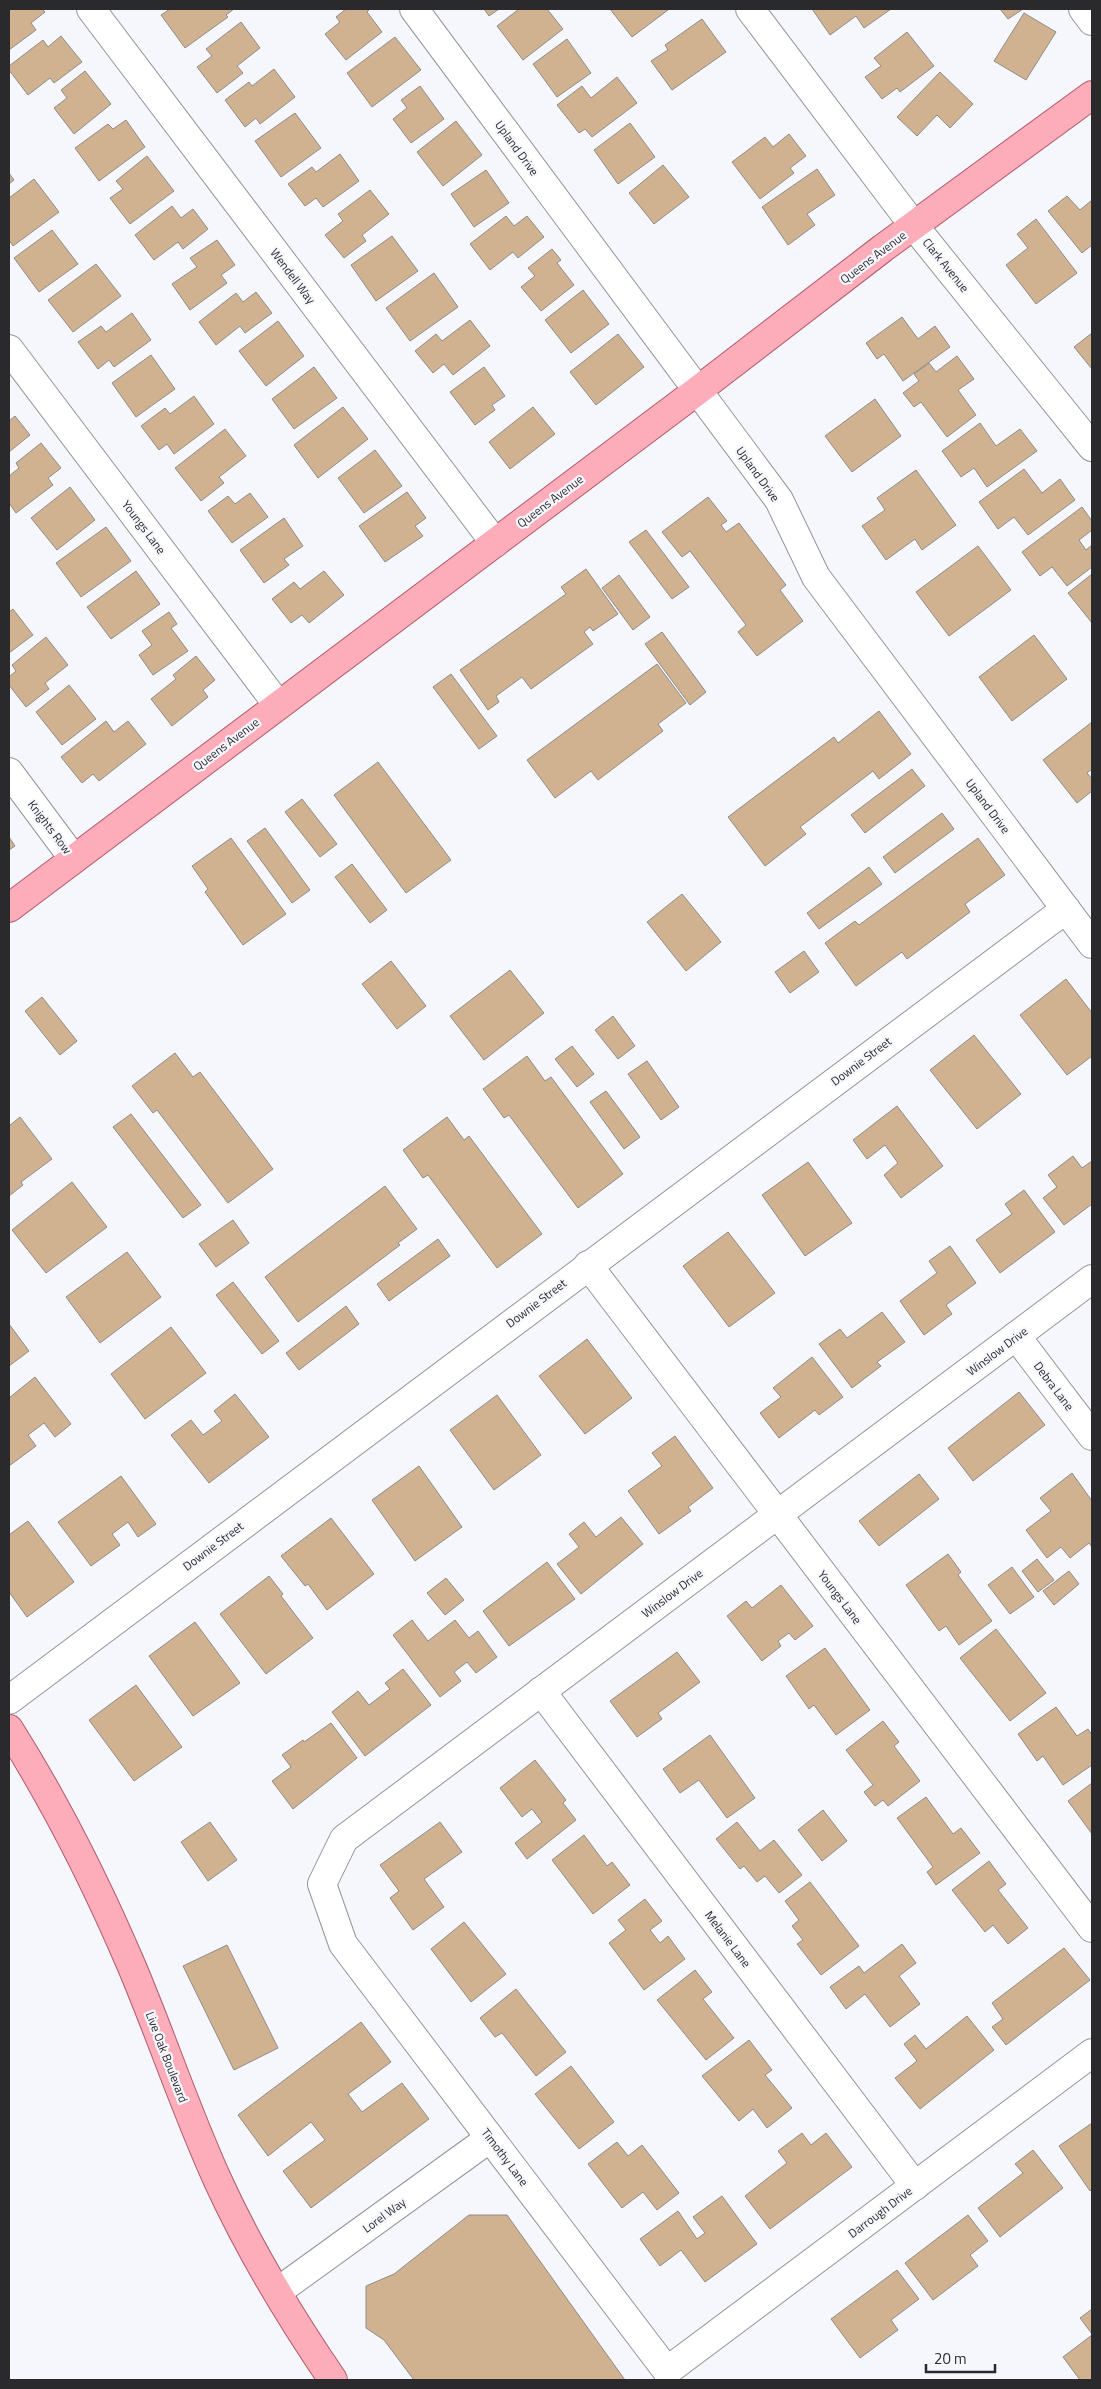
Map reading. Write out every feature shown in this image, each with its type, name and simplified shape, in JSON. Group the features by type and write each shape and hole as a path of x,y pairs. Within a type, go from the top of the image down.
{"main road":[{"name":"Queens Avenue","path":"9,908 914,226 1092,95"},
{"name":"Live Oak Boulevard","path":"9,1730 33,1767 79,1852 132,1966 187,2108 218,2181 277,2292 333,2380"}],"street":[{"name":"Wendell Way","path":"91,9 495,543"},
{"name":"Upland Drive","path":"414,9 779,500 816,577 1092,944"},
{"name":"Clark Avenue","path":"750,9 914,226 1092,447"},
{"path":"1083,9 1092,21"},
{"name":"Youngs Lane","path":"9,349 278,705"},
{"name":"Knights Row","path":"9,772 73,858"},
{"name":"Downie Street","path":"9,1700 1066,909"},
{"name":"Youngs Lane","path":"588,1265 1092,1928"},
{"name":"Winslow Drive","path":"343,1944 322,1884 344,1839 1092,1279"},
{"name":"Debra Lane","path":"1016,1336 1092,1436"},
{"name":"Melanie Lane","path":"541,1691 914,2186"},
{"name":"Timothy Lane","path":"343,1944 667,2371"},
{"name":"Darrough Drive","path":"667,2371 1092,2053"},
{"name":"Lorel Way","path":"277,2292 490,2138"}],"building":[{"path":"9,9 42,9 45,12 31,23 36,30 9,50"},
{"path":"170,9 234,9 226,15 228,17 185,48 161,15"},
{"path":"346,9 370,9 367,12 382,32 346,60 325,34 340,22 336,17"},
{"path":"484,9 499,9 489,16"},
{"path":"519,9 547,9 563,29 523,60 497,26"},
{"path":"610,9 667,9 668,10 632,37"},
{"path":"812,9 891,9 864,28 856,16 830,35"},
{"path":"1000,9 1023,9 1008,19"},
{"path":"1024,13 1056,32 1026,80 994,61"},
{"path":"702,19 726,52 672,90 651,61 668,50 665,45"},
{"path":"241,22 260,48 237,66 243,73 217,93 197,67 212,56 206,49"},
{"path":"907,32 934,66 900,92 897,88 882,99 865,77 881,66 874,58"},
{"path":"61,36 82,62 54,83 50,78 28,95 9,70 9,66 43,40 48,47"},
{"path":"395,37 421,70 372,107 347,73"},
{"path":"567,39 591,73 557,97 533,64"},
{"path":"274,69 295,97 260,124 256,118 245,127 225,100 249,82 252,86"},
{"path":"85,71 111,104 74,134 54,108 67,98 61,90"},
{"path":"940,72 973,104 950,128 937,115 917,136 897,117"},
{"path":"617,77 637,103 592,137 585,129 579,133 557,105 582,86 591,98"},
{"path":"420,86 444,119 411,143 393,119 407,108 401,100"},
{"path":"295,113 321,148 281,177 255,141"},
{"path":"126,120 145,147 99,181 75,148 108,124 113,129"},
{"path":"456,121 482,155 443,186 417,152"},
{"path":"630,123 655,157 618,184 594,150"},
{"path":"789,134 806,156 790,168 794,173 760,199 732,162 765,137 773,147"},
{"path":"340,154 359,181 323,207 316,198 305,206 288,184 312,167 316,172"},
{"path":"147,156 174,191 130,224 110,198 123,189 116,181"},
{"path":"663,165 689,197 654,224 629,193"},
{"path":"817,169 835,195 807,214 815,225 788,245 762,207"},
{"path":"486,170 509,203 474,227 451,194"},
{"path":"9,173 14,180 9,184"},
{"path":"34,179 59,212 13,246 9,240 9,198"},
{"path":"370,190 389,214 362,235 366,241 344,258 325,235 343,221 338,214"},
{"path":"1067,196 1080,210 1092,200 1092,245 1082,253 1048,211"},
{"path":"172,206 181,218 193,209 208,229 183,249 178,242 154,260 135,235"},
{"path":"506,216 514,226 527,216 544,237 518,258 513,252 490,270 470,244"},
{"path":"1036,219 1077,273 1036,304 1006,265 1028,248 1017,234"},
{"path":"52,230 78,264 39,292 14,258"},
{"path":"392,236 418,271 376,301 351,265"},
{"path":"217,240 235,265 221,275 227,283 190,310 172,284 197,267 190,258"},
{"path":"552,249 561,260 557,263 574,285 541,311 521,287 535,276 528,268"},
{"path":"96,264 121,296 73,332 48,300"},
{"path":"434,273 458,307 410,341 386,308"},
{"path":"583,290 609,324 571,353 545,320"},
{"path":"256,292 272,313 245,333 240,326 216,345 199,322 236,293 243,302"},
{"path":"132,313 151,340 114,367 109,360 98,369 78,342 101,326 106,332"},
{"path":"902,317 918,339 935,326 950,347 903,381 884,354 877,359 866,343"},
{"path":"470,320 490,346 453,375 444,364 433,373 415,351 436,334 442,341"},
{"path":"278,321 304,356 266,386 239,351"},
{"path":"1092,333 1092,369 1074,347"},
{"path":"618,334 644,367 596,405 570,372"},
{"path":"151,355 175,389 136,417 112,383"},
{"path":"957,356 974,379 958,390 976,415 947,437 921,402 914,407 903,393 919,381 914,374 929,363 936,372"},
{"path":"314,367 337,398 294,429 272,399"},
{"path":"484,367 505,396 492,405 495,410 475,425 450,392"},
{"path":"194,396 214,424 174,454 167,444 159,450 141,426 165,408 170,414"},
{"path":"875,399 901,436 852,472 825,436"},
{"path":"343,407 368,439 318,478 294,445"},
{"path":"533,407 555,434 510,469 489,442"},
{"path":"15,416 30,435 9,452 9,421"},
{"path":"980,423 996,446 1020,429 1037,451 987,487 974,468 961,477 942,451"},
{"path":"225,429 246,456 219,477 224,483 201,501 175,468"},
{"path":"41,443 61,468 48,478 53,485 16,513 9,503 9,476 19,468 16,463"},
{"path":"375,450 402,486 364,513 338,478"},
{"path":"1024,469 1042,493 1060,479 1075,500 1028,535 1014,517 998,529 979,502"},
{"path":"916,470 956,525 922,550 915,539 886,560 862,526 885,510 877,498"},
{"path":"70,487 95,520 57,550 31,518"},
{"path":"407,492 426,518 415,526 423,536 385,562 359,526"},
{"path":"250,493 268,517 232,543 208,511 228,496 235,504"},
{"path":"708,497 727,521 721,525 726,532 739,523 786,585 780,590 803,621 757,656 738,632 746,625 690,551 682,557 662,532"},
{"path":"1082,507 1092,521 1092,530 1079,540 1086,550 1092,545 1092,567 1067,586 1052,567 1040,576 1022,552"},
{"path":"284,518 303,546 284,559 289,565 264,583 240,550"},
{"path":"106,527 131,561 81,597 56,563"},
{"path":"646,530 689,587 672,599 629,542"},
{"path":"978,546 1011,590 949,636 916,592"},
{"path":"586,569 618,614 593,631 590,627 584,632 593,644 531,689 522,677 496,696 499,702 488,710 460,670 566,594 561,587"},
{"path":"136,571 160,604 111,639 87,607"},
{"path":"324,571 344,595 309,623 302,615 291,623 272,599 294,582 300,589"},
{"path":"1092,574 1092,623 1068,593"},
{"path":"619,575 650,617 633,630 602,588"},
{"path":"13,609 33,635 9,653 9,612"},
{"path":"169,612 177,624 171,628 188,651 153,675 139,655 152,645 142,631"},
{"path":"662,632 706,692 690,705 645,644"},
{"path":"1034,635 1067,679 1012,721 979,677"},
{"path":"46,637 68,665 45,683 49,689 26,707 9,685 9,677 16,671 12,665"},
{"path":"196,656 215,680 203,690 208,697 172,726 151,699 176,679 173,675"},
{"path":"657,664 686,703 658,724 663,731 598,780 591,771 555,798 527,760"},
{"path":"451,674 497,736 479,749 433,687"},
{"path":"69,685 96,719 62,745 36,712"},
{"path":"879,711 911,754 879,779 873,771 800,827 806,834 765,866 728,817 834,737 838,743"},
{"path":"106,721 114,732 128,721 146,744 99,781 93,774 82,783 61,757"},
{"path":"1092,722 1092,769 1087,773 1092,779 1092,791 1077,803 1043,760"},
{"path":"378,762 451,860 406,893 334,795"},
{"path":"912,769 925,786 865,833 851,815"},
{"path":"302,799 337,844 320,857 285,812"},
{"path":"942,813 954,829 895,873 883,857"},
{"path":"265,828 310,890 292,903 247,841"},
{"path":"9,837 15,846 9,850"},
{"path":"231,838 286,914 243,945 205,892 208,889 192,866"},
{"path":"978,838 1005,875 965,904 970,912 907,959 902,952 856,986 825,943 855,921 859,925"},
{"path":"352,864 387,910 370,923 335,877"},
{"path":"869,867 882,884 819,929 807,913"},
{"path":"682,894 721,942 686,971 647,922"},
{"path":"804,951 819,972 790,993 775,972"},
{"path":"391,961 426,1006 397,1029 362,984"},
{"path":"510,970 544,1013 484,1060 450,1016"},
{"path":"1066,979 1092,1013 1092,1056 1067,1075 1020,1015"},
{"path":"42,997 77,1041 60,1055 25,1011"},
{"path":"613,1016 635,1046 618,1059 595,1030"},
{"path":"974,1035 1021,1094 977,1129 930,1070"},
{"path":"572,1046 594,1074 577,1087 555,1059"},
{"path":"175,1053 193,1077 200,1072 273,1169 228,1203 157,1110 153,1113 132,1086"},
{"path":"527,1056 545,1081 551,1077 623,1174 578,1208 509,1115 504,1118 483,1089"},
{"path":"647,1061 679,1107 661,1120 628,1074"},
{"path":"606,1091 640,1137 624,1149 590,1102"},
{"path":"897,1106 943,1166 901,1198 884,1175 898,1163 885,1145 867,1159 853,1140"},
{"path":"131,1114 201,1205 183,1218 113,1127"},
{"path":"20,1117 52,1159 21,1182 23,1185 9,1196 9,1126"},
{"path":"447,1117 464,1140 469,1136 542,1234 497,1268 428,1175 423,1178 403,1150"},
{"path":"1073,1156 1082,1168 1092,1161 1092,1204 1064,1225 1043,1198 1057,1187 1048,1175"},
{"path":"808,1162 852,1223 805,1256 762,1195"},
{"path":"72,1182 107,1227 46,1273 12,1230"},
{"path":"385,1186 417,1229 398,1243 400,1245 298,1322 265,1277"},
{"path":"1024,1190 1055,1232 1000,1273 976,1240 1012,1214 1005,1204"},
{"path":"233,1220 249,1243 216,1267 199,1244"},
{"path":"728,1232 775,1293 729,1327 683,1266"},
{"path":"438,1239 450,1256 389,1301 377,1284"},
{"path":"950,1246 976,1283 946,1305 952,1314 924,1335 900,1301 937,1273 929,1261"},
{"path":"127,1252 161,1297 100,1343 66,1297"},
{"path":"233,1282 279,1341 262,1354 216,1295"},
{"path":"346,1306 359,1324 299,1370 286,1353"},
{"path":"882,1312 905,1342 877,1362 881,1366 852,1388 819,1344 840,1329 847,1338"},
{"path":"9,1324 29,1351 9,1366"},
{"path":"171,1327 206,1373 145,1419 111,1374"},
{"path":"587,1339 632,1398 585,1434 539,1376"},
{"path":"812,1357 843,1397 819,1415 815,1410 779,1438 760,1413 781,1397 773,1388"},
{"path":"35,1377 71,1424 55,1437 44,1423 28,1435 36,1446 9,1466 9,1398"},
{"path":"1019,1392 1045,1425 973,1481 948,1448"},
{"path":"235,1394 269,1437 209,1483 171,1435 191,1420 203,1435 222,1421 214,1411"},
{"path":"497,1395 541,1455 494,1490 450,1430"},
{"path":"675,1436 713,1488 688,1507 691,1511 659,1534 628,1491 662,1466 652,1453"},
{"path":"419,1466 462,1527 415,1561 372,1500"},
{"path":"1072,1473 1092,1501 1092,1547 1089,1543 1070,1558 1061,1547 1047,1558 1026,1530 1051,1511 1040,1498"},
{"path":"919,1474 939,1499 879,1546 859,1521"},
{"path":"121,1476 156,1524 138,1537 128,1522 112,1534 120,1545 91,1566 58,1522"},
{"path":"621,1517 643,1544 581,1594 557,1564 579,1547 569,1534 584,1522 596,1537"},
{"path":"331,1518 374,1574 327,1610 308,1584 305,1586 281,1556"},
{"path":"28,1521 74,1582 27,1617 9,1592 9,1535"},
{"path":"948,1554 961,1572 958,1575 992,1621 959,1645 946,1626 939,1631 906,1585"},
{"path":"1037,1559 1054,1580 1038,1592 1022,1571"},
{"path":"547,1562 575,1599 509,1646 483,1611"},
{"path":"1012,1567 1034,1597 1010,1614 988,1585"},
{"path":"1069,1571 1079,1584 1054,1605 1043,1591"},
{"path":"269,1576 283,1594 281,1596 313,1638 266,1674 220,1614"},
{"path":"446,1578 464,1600 445,1615 427,1593"},
{"path":"781,1585 813,1626 795,1640 789,1633 778,1641 781,1646 762,1661 727,1616 746,1601 752,1608"},
{"path":"412,1620 428,1641 455,1620 469,1638 478,1631 497,1657 476,1673 467,1662 454,1672 461,1681 440,1697 393,1635"},
{"path":"195,1622 240,1683 193,1716 149,1656"},
{"path":"996,1629 1046,1693 1010,1721 960,1658"},
{"path":"825,1648 870,1710 836,1735 814,1705 809,1709 786,1676"},
{"path":"677,1652 700,1682 658,1713 662,1719 637,1737 610,1701"},
{"path":"403,1669 431,1705 365,1756 332,1712 358,1691 369,1705 390,1689 385,1683"},
{"path":"136,1685 182,1747 134,1781 89,1720"},
{"path":"1056,1707 1077,1736 1088,1729 1092,1735 1092,1765 1063,1785 1043,1756 1037,1761 1018,1734"},
{"path":"883,1721 899,1742 894,1746 920,1781 888,1806 883,1800 875,1806 864,1792 873,1785 846,1750"},
{"path":"331,1723 357,1758 293,1809 272,1781 291,1767 282,1755"},
{"path":"710,1735 755,1798 727,1818 699,1780 680,1793 663,1769"},
{"path":"535,1760 566,1800 563,1803 576,1820 527,1859 515,1843 542,1822 532,1809 522,1817 500,1788"},
{"path":"1092,1783 1092,1834 1068,1801"},
{"path":"926,1797 953,1834 961,1828 980,1853 936,1885 927,1872 933,1867 897,1818"},
{"path":"823,1810 847,1841 822,1861 798,1830"},
{"path":"210,1822 237,1860 208,1881 181,1842"},
{"path":"440,1822 462,1852 424,1879 444,1907 413,1930 390,1898 399,1891 380,1865"},
{"path":"737,1822 760,1851 774,1840 802,1875 779,1893 765,1876 757,1882 744,1866 740,1869 716,1839"},
{"path":"584,1835 607,1866 612,1862 630,1885 593,1914 552,1860"},
{"path":"989,1861 1006,1884 998,1890 1028,1928 1008,1944 993,1925 985,1932 952,1890"},
{"path":"810,1882 859,1946 821,1975 797,1944 803,1940 792,1926 799,1920 785,1901"},
{"path":"645,1899 662,1921 650,1930 660,1943 668,1936 685,1959 644,1990 609,1943 626,1930 618,1920"},
{"path":"464,1922 506,1974 471,2002 431,1949"},
{"path":"902,1944 916,1963 899,1976 920,2004 890,2027 865,1994 846,2009 830,1987 859,1966 864,1973"},
{"path":"227,1945 278,2048 234,2070 183,1966"},
{"path":"1064,1948 1090,1980 1006,2045 992,2027 1003,2019 992,2003"},
{"path":"695,1970 712,1992 703,1999 734,2038 706,2060 657,2000"},
{"path":"516,1989 566,2052 536,2076 502,2033 495,2037 480,2018"},
{"path":"967,2016 994,2050 920,2109 895,2078 917,2061 904,2044 915,2035 926,2049"},
{"path":"361,2022 391,2062 348,2094 362,2112 402,2083 429,2119 311,2208 283,2171 325,2140 311,2122 268,2156 238,2115"},
{"path":"749,2040 772,2070 765,2075 792,2108 767,2128 753,2109 739,2121 702,2076"},
{"path":"571,2066 614,2122 579,2149 535,2094"},
{"path":"1092,2123 1092,2189 1090,2191 1059,2146"},
{"path":"802,2133 811,2145 826,2133 852,2167 770,2229 745,2196 787,2163 778,2151"},
{"path":"617,2142 628,2156 642,2145 679,2193 657,2210 643,2192 622,2208 588,2164"},
{"path":"1033,2150 1063,2188 1000,2237 978,2208 1023,2173 1015,2164"},
{"path":"722,2196 757,2244 705,2282 681,2250 660,2266 640,2239 678,2211 697,2239 705,2233 693,2217"},
{"path":"469,2215 507,2215 625,2380 414,2380 384,2340 366,2328 366,2286 394,2274"},
{"path":"968,2215 988,2241 970,2255 978,2266 933,2300 905,2263"},
{"path":"897,2270 919,2299 891,2320 898,2330 860,2358 831,2319"},
{"path":"1092,2309 1092,2334 1080,2318"},
{"path":"1092,2335 1092,2380 1080,2380 1063,2357"}]}
